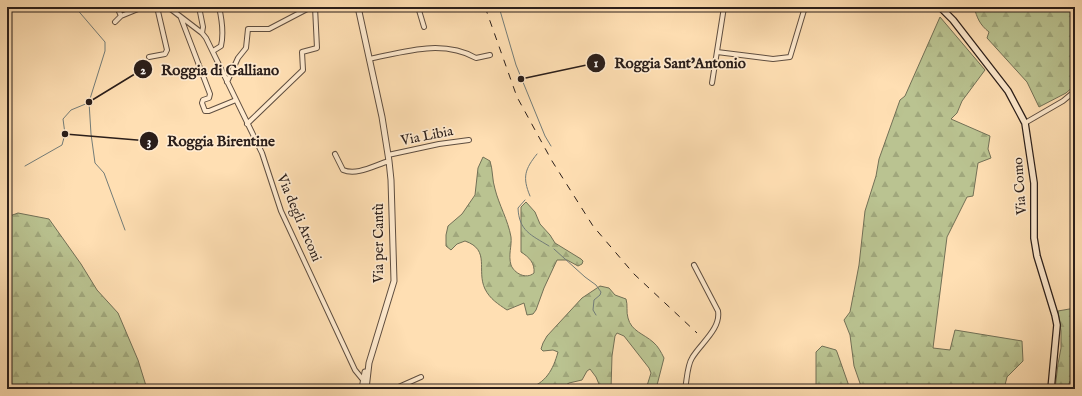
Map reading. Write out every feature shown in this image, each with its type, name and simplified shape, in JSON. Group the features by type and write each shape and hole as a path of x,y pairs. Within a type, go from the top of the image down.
{"main road":[{"name":"Via Como","path":"940,7 953,20 1008,90 1025,123 1034,183 1034,238 1037,256 1057,325 1051,389"}],"street":[{"path":"117,7 121,16"},
{"path":"115,22 121,16 143,7"},
{"path":"149,57 165,54 167,50 157,7"},
{"name":"Via degli Arconi","path":"168,7 202,33 212,51 262,153 281,211 356,371 365,381"},
{"path":"202,33 203,27 199,8 207,7"},
{"path":"212,51 221,46 222,42 223,23 220,7"},
{"path":"227,82 238,58 246,48 248,29 269,29 311,7"},
{"path":"247,124 303,70 302,52 317,48 316,7"},
{"name":"Via per Cantù","path":"358,7 382,117 389,161 391,180 394,281 369,363 365,381 366,389"},
{"path":"418,7 424,27"},
{"path":"712,83 724,7"},
{"path":"717,52 773,59 790,57 805,7"},
{"path":"181,18 210,94 209,98 203,100 202,103 205,111 209,111 236,100"},
{"path":"369,60 429,47 466,52 476,58 490,55"},
{"path":"1025,123 1063,101 1075,91"},
{"name":"Via Libia","path":"388,155 439,144 469,140"},
{"path":"335,154 343,170 349,173 360,171 389,161"},
{"path":"685,389 691,359 714,328 718,316 718,311 694,265"},
{"path":"362,389 365,381 367,365 369,363"},
{"path":"356,371 360,373 366,370"},
{"path":"394,389 421,377"}],"green space":[{"path":"974,7 1075,7 1075,85 1066,93 1039,107 1027,82 987,38 989,32 979,21"},
{"path":"940,17 985,70 962,101 957,113 951,119 990,136 988,149 991,158 978,163 973,196 967,197 947,237 933,348 950,350 955,330 1022,341 1023,361 1007,377 1004,389 862,389 854,366 850,335 844,320 850,312 859,265 865,211 876,176 879,159 900,100 905,96"},
{"path":"483,157 490,161 495,189 510,231 510,261 515,271 524,276 534,273 534,266 531,261 521,252 521,207 526,202 535,212 540,224 555,243 583,261 582,264 578,266 567,260 557,260 533,314 527,315 524,303 507,310 489,296 483,282 480,255 478,250 473,245 465,241 457,244 451,250 446,246 448,226 462,214 475,195 478,168"},
{"path":"18,213 49,219 81,264 97,290 118,313 138,360 147,389 7,389 7,217"},
{"path":"600,286 609,288 615,295 626,299 627,316 632,326 655,344 662,354 664,358 656,389 646,389 651,373 649,368 624,336 617,333 615,336 612,356 611,389 601,389 596,377 590,369 587,371 582,380 569,383 560,389 527,389 539,383 548,375 556,359 558,352 553,350 543,351 541,349 547,336 582,298"},
{"path":"1075,308 1075,377 1070,381 1067,389 1055,389 1061,348 1061,331 1058,311"},
{"path":"822,346 836,350 850,389 816,389 816,352"}],"waterway":[{"path":"75,7 105,42 105,51 89,102 91,134 95,163 104,173 125,230"},
{"path":"499,7 516,65 545,136 551,146"},
{"path":"25,166 62,145 65,134 63,119 71,110 88,103"},
{"path":"530,196 526,184 526,174 527,169 537,154"},
{"path":"525,200 518,208 521,222 527,232 549,246"},
{"path":"554,249 596,285 601,292 600,295 594,300 593,310 596,315"}],"railway":[{"path":"485,7 517,97 552,161 593,226 634,274 697,333"}],"place":[{"name":"Roggia Sant'Antonio","path":"521,79"},
{"name":"Roggia di Galliano","path":"89,102"},
{"name":"Roggia Birentine","path":"65,134"}]}
